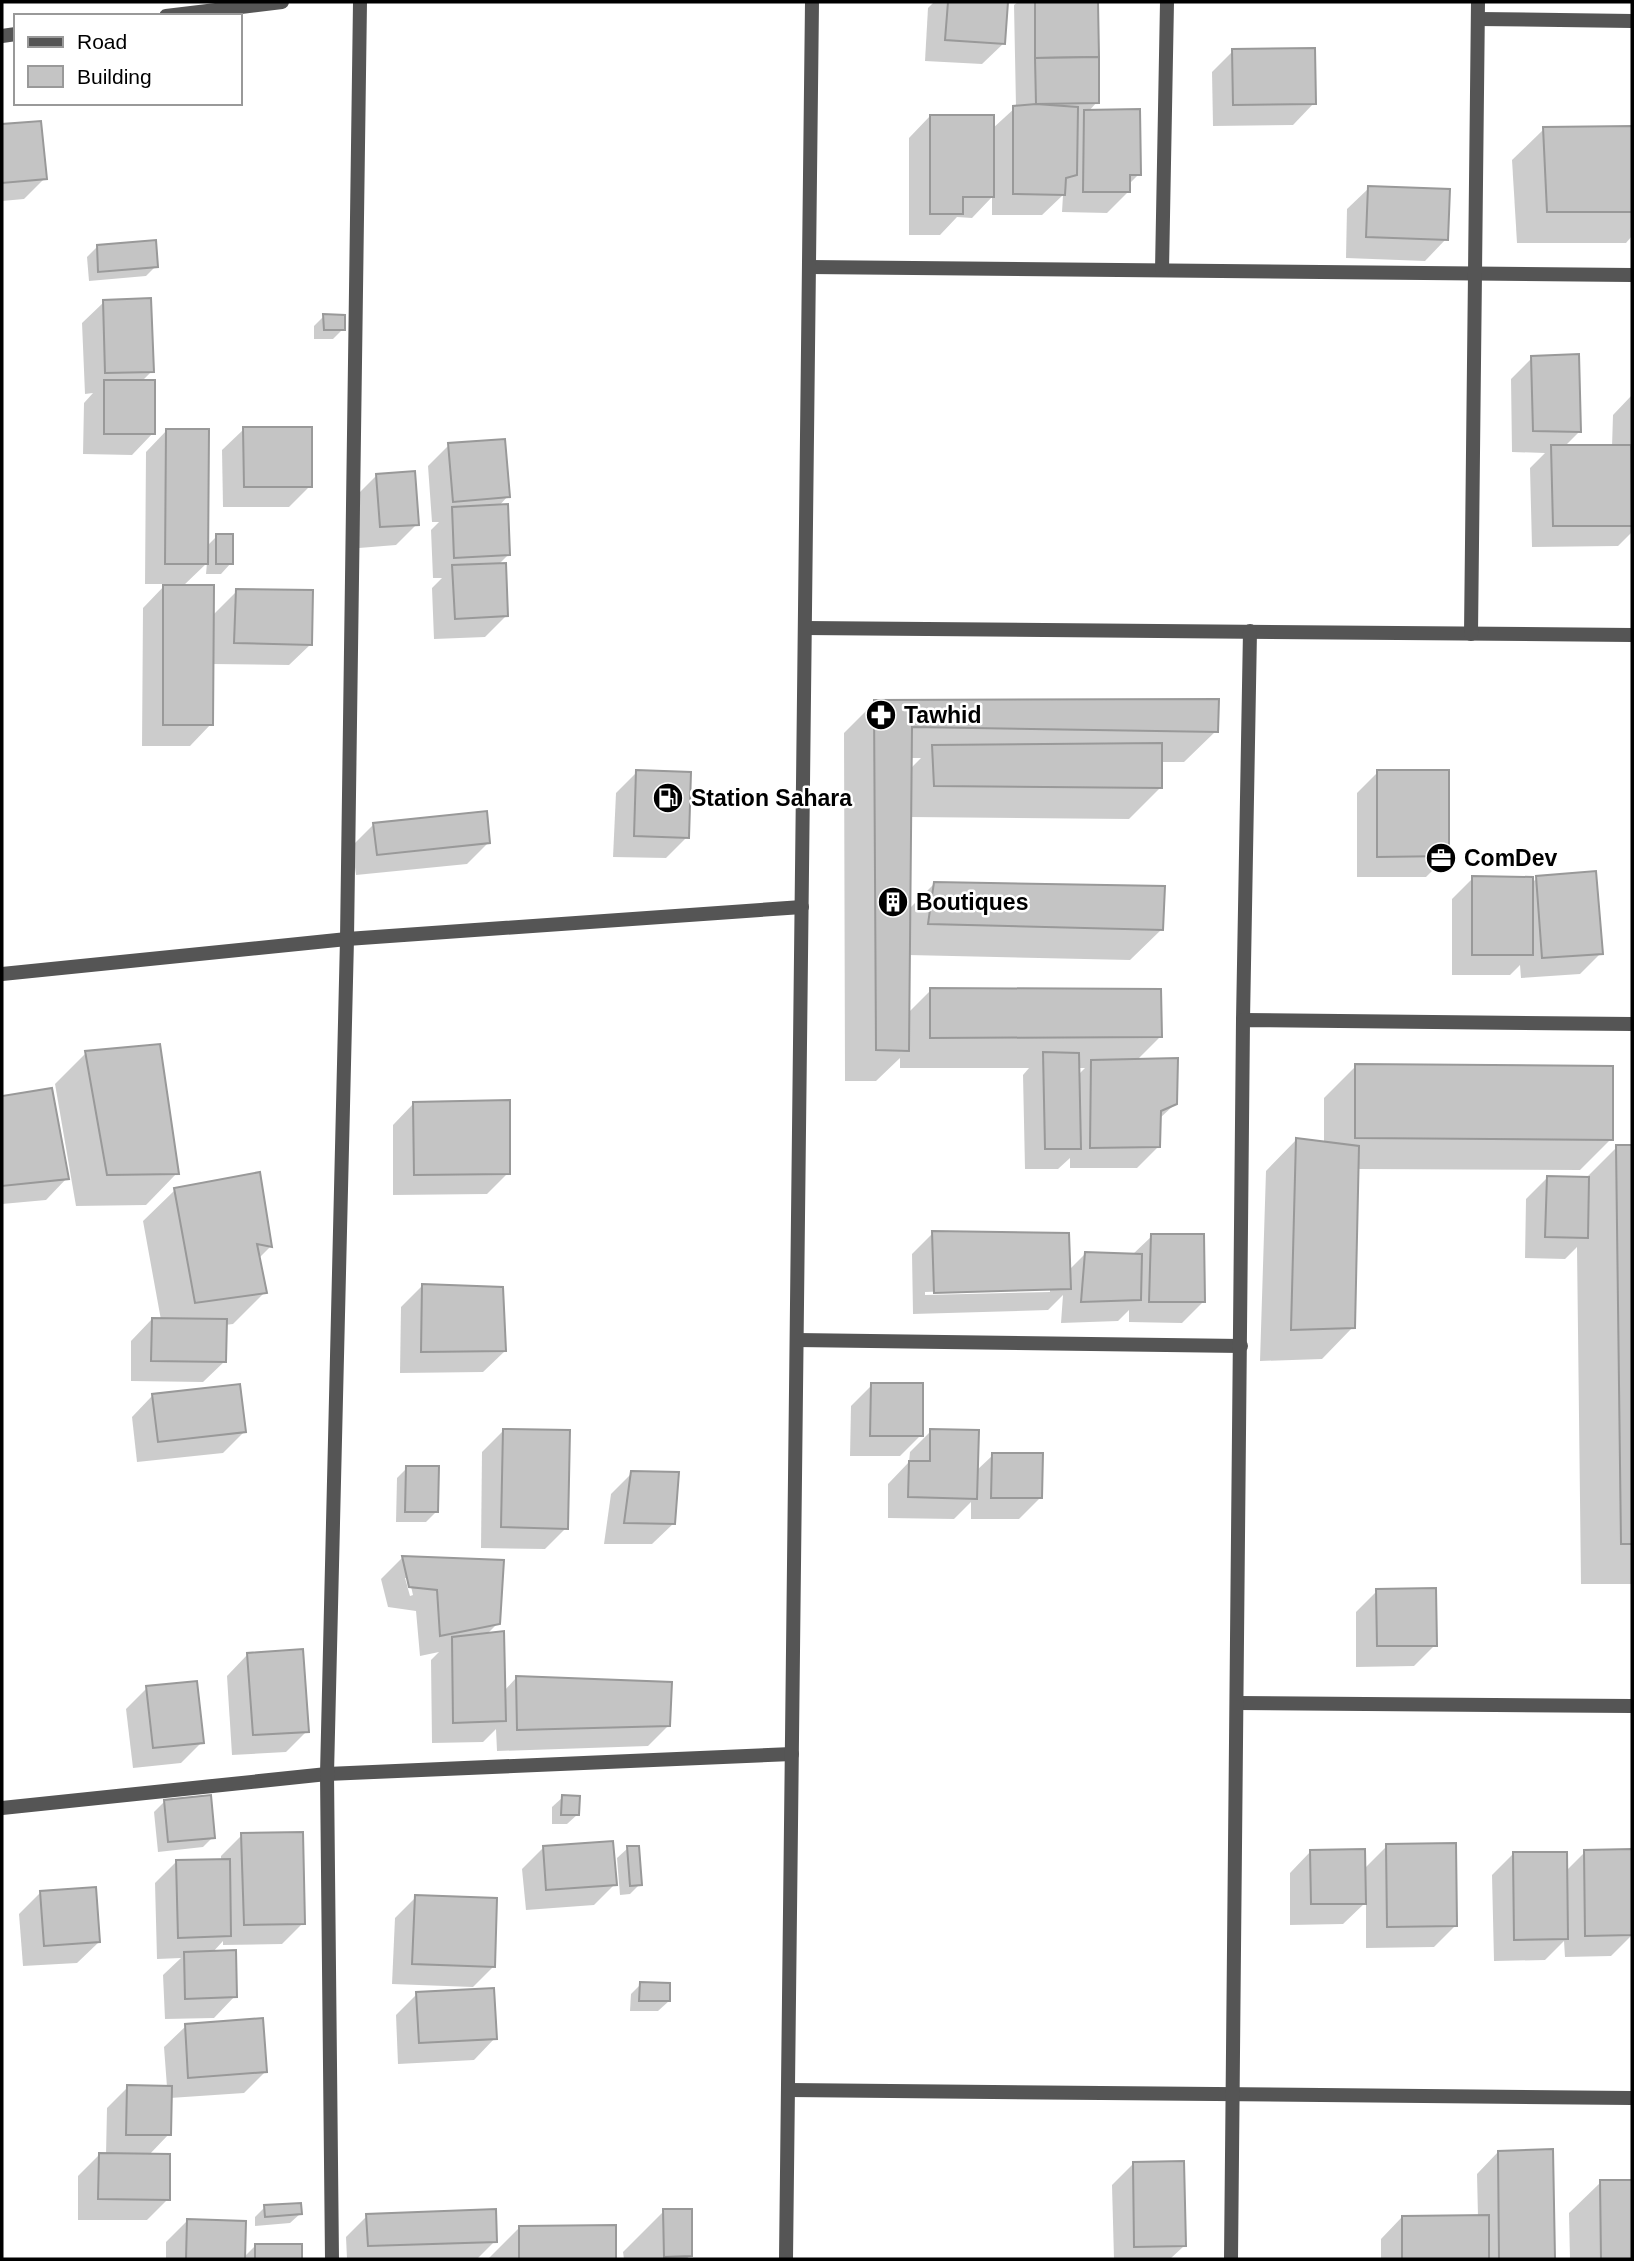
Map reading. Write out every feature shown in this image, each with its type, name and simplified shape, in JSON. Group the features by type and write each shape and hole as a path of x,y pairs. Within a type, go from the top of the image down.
{"street":[{"path":"183,14 282,2"},
{"path":"332,2259 327,1774 347,940 360,2"},
{"path":"786,2259 812,2"},
{"path":"1162,270 1167,2"},
{"path":"1471,634 1478,2"},
{"path":"1478,19 1632,21"},
{"path":"809,267 1632,275"},
{"path":"805,628 1632,635"},
{"path":"1231,2259 1243,1020 1250,631"},
{"path":"2,974 347,940 802,907"},
{"path":"1243,1020 1632,1024"},
{"path":"797,1340 1241,1346"},
{"path":"1237,1703 1632,1706"},
{"path":"2,1808 327,1774 792,1754"},
{"path":"789,2090 1632,2098"}],"building":[{"path":"948,2 1008,2 1005,44 945,40"},
{"path":"1035,2 1098,2 1099,57 1035,58"},
{"path":"1315,48 1316,104 1233,105 1232,49"},
{"path":"1099,57 1099,103 1036,104 1035,58"},
{"path":"1036,104 1078,107 1077,175 1066,178 1065,195 1013,194 1013,106"},
{"path":"1140,109 1141,175 1130,175 1130,192 1083,192 1084,110"},
{"path":"930,115 994,115 994,197 963,197 963,214 930,214"},
{"path":"41,121 47,179 2,183 2,124"},
{"path":"1632,126 1632,212 1547,212 1543,127"},
{"path":"1368,186 1450,189 1448,240 1366,237"},
{"path":"156,240 158,267 98,272 97,245"},
{"path":"151,298 154,372 105,373 103,300"},
{"path":"323,314 345,315 345,330 324,330"},
{"path":"1579,354 1581,432 1533,431 1531,356"},
{"path":"104,380 155,380 155,434 104,434"},
{"path":"243,427 312,427 312,487 244,487"},
{"path":"166,429 209,429 208,564 165,564"},
{"path":"505,439 510,497 453,502 448,443"},
{"path":"1551,445 1631,445 1632,526 1553,526"},
{"path":"415,471 419,525 380,527 376,474"},
{"path":"508,504 510,555 454,558 452,507"},
{"path":"216,534 233,534 233,564 216,564"},
{"path":"506,563 508,616 455,619 452,565"},
{"path":"163,585 214,585 213,725 163,725"},
{"path":"236,589 313,590 312,645 234,643"},
{"name":"Boutiques","path":"1219,699 1218,732 912,727 909,1051 876,1050 874,700"},
{"path":"1162,743 1162,788 934,786 932,745"},
{"path":"636,770 691,772 689,838 634,836"},
{"path":"1377,770 1449,770 1449,856 1377,857"},
{"path":"487,811 490,843 377,855 373,823"},
{"path":"1596,871 1603,954 1542,958 1536,876"},
{"path":"1472,876 1533,877 1533,955 1472,955"},
{"path":"934,882 1165,886 1163,930 928,924"},
{"path":"930,988 1161,989 1162,1037 930,1038"},
{"path":"160,1044 179,1174 107,1175 85,1051"},
{"path":"1043,1052 1079,1053 1081,1149 1045,1149"},
{"path":"1178,1058 1177,1104 1161,1111 1160,1147 1090,1148 1091,1060"},
{"path":"1355,1064 1613,1066 1613,1140 1355,1138"},
{"path":"52,1088 69,1179 2,1186 2,1096"},
{"path":"510,1100 510,1174 414,1175 413,1102"},
{"path":"1296,1138 1359,1146 1355,1328 1291,1330"},
{"path":"1616,1145 1632,1145 1632,1544 1621,1544"},
{"path":"260,1172 272,1247 257,1244 267,1293 195,1303 174,1188"},
{"path":"1547,1176 1589,1177 1588,1238 1545,1237"},
{"path":"932,1231 1069,1233 1071,1289 934,1293"},
{"path":"1151,1234 1204,1234 1205,1302 1149,1302"},
{"path":"1085,1252 1142,1254 1141,1300 1081,1302"},
{"path":"422,1284 503,1287 506,1351 421,1352"},
{"path":"152,1318 227,1319 226,1362 151,1361"},
{"path":"871,1383 923,1383 923,1436 870,1436"},
{"path":"240,1384 246,1432 158,1442 152,1394"},
{"path":"503,1429 570,1430 568,1529 501,1527"},
{"path":"930,1429 979,1430 977,1499 908,1497 909,1461 930,1461"},
{"path":"992,1453 1043,1453 1042,1498 991,1498"},
{"path":"406,1466 439,1466 438,1512 405,1512"},
{"path":"631,1471 679,1472 675,1524 624,1523"},
{"path":"402,1556 504,1560 500,1624 440,1636 437,1590 409,1587"},
{"path":"1436,1588 1437,1646 1377,1646 1376,1589"},
{"path":"504,1631 506,1721 453,1723 452,1637"},
{"path":"303,1649 309,1732 253,1735 247,1653"},
{"path":"516,1676 672,1682 670,1726 517,1730"},
{"path":"197,1681 204,1743 153,1748 146,1686"},
{"path":"211,1795 215,1838 168,1842 164,1800"},
{"path":"562,1795 580,1796 579,1815 561,1815"},
{"path":"303,1832 305,1924 244,1925 241,1833"},
{"path":"613,1841 617,1885 546,1890 543,1846"},
{"path":"1456,1843 1457,1926 1387,1927 1386,1844"},
{"path":"627,1846 639,1846 642,1885 630,1886"},
{"path":"1365,1849 1366,1904 1311,1904 1310,1850"},
{"path":"1632,1849 1632,1935 1585,1936 1584,1850"},
{"path":"1513,1852 1567,1852 1568,1939 1514,1940"},
{"path":"230,1859 231,1936 178,1938 176,1860"},
{"path":"96,1887 100,1942 44,1946 40,1891"},
{"path":"415,1895 497,1898 495,1967 412,1964"},
{"path":"236,1950 237,1997 185,1999 184,1952"},
{"path":"640,1982 670,1983 670,2001 639,2001"},
{"path":"494,1988 497,2039 419,2043 416,1992"},
{"path":"263,2018 267,2072 188,2078 185,2024"},
{"path":"127,2085 172,2086 171,2135 126,2135"},
{"path":"1553,2149 1555,2259 1499,2259 1498,2151"},
{"path":"99,2153 170,2154 170,2200 98,2199"},
{"path":"1184,2161 1186,2246 1134,2247 1133,2162"},
{"path":"1600,2180 1632,2180 1632,2259 1601,2259"},
{"path":"301,2203 302,2214 265,2217 264,2205"},
{"path":"496,2209 497,2242 368,2246 366,2214"},
{"path":"663,2209 692,2209 692,2256 664,2257"},
{"path":"1489,2215 1489,2259 1402,2259 1402,2216"},
{"path":"187,2219 246,2221 245,2259 186,2259"},
{"path":"616,2225 616,2259 519,2259 519,2226"},
{"path":"255,2244 302,2244 302,2259 255,2259"}],"place":[{"name":"Tawhid","path":"881,715"},
{"name":"Station Sahara","path":"668,798"},
{"name":"ComDev","path":"1441,858"},
{"name":"Boutiques","path":"893,902"}]}
